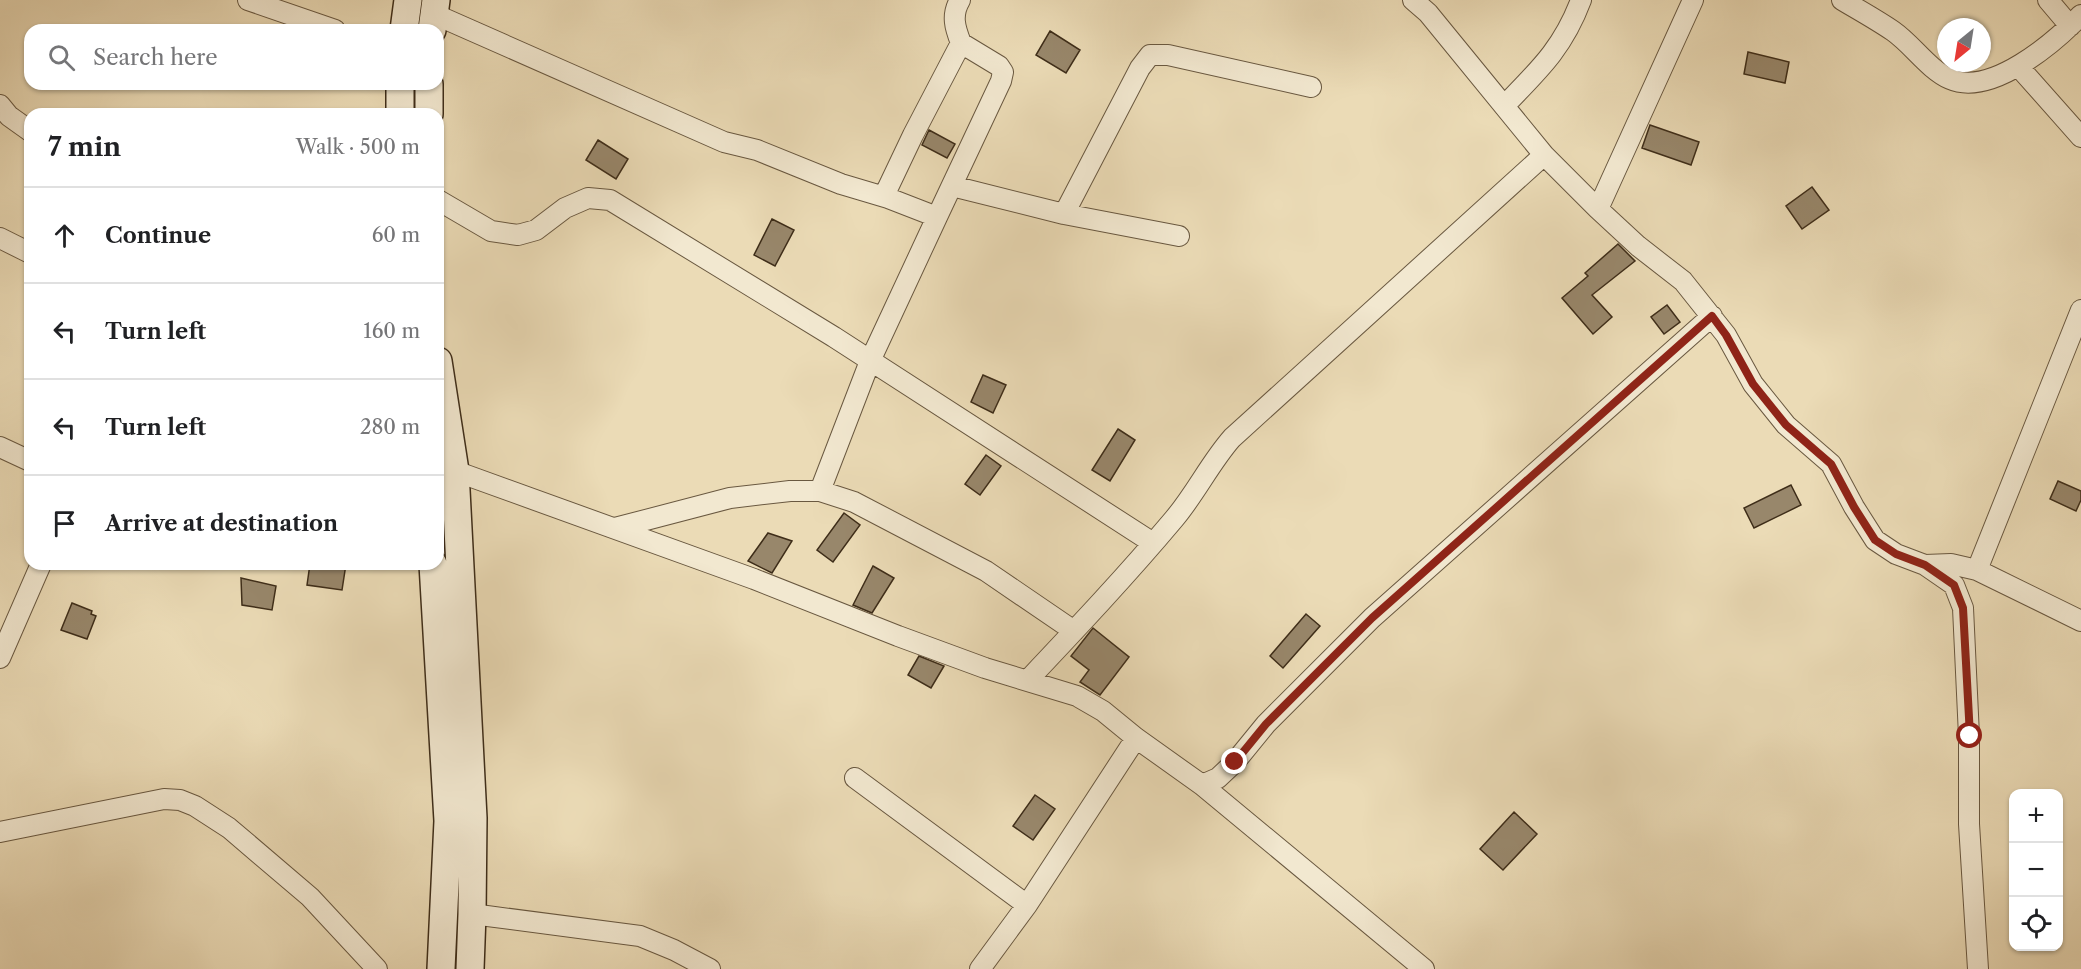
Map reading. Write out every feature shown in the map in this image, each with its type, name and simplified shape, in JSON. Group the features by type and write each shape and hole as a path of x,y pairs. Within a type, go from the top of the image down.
{"street":[{"path":"248,0 318,24"},
{"path":"405,24 408,0"},
{"path":"820,490 870,361 1001,81 1003,72 999,66 961,43 954,21 960,0"},
{"path":"1413,0 1428,13 1544,155 1638,246 1683,281 1726,335 1753,384 1786,425 1831,464 1875,540 1896,554 1925,565 1954,585 1963,608 1970,736 1969,824 1978,969"},
{"path":"1504,106 1551,57 1572,25 1581,0"},
{"path":"1598,209 1693,0"},
{"path":"1842,0 1894,32 1933,68 1949,78 1966,84 1988,79 2018,66 2055,40 2076,21 2048,0"},
{"path":"434,15 724,142 756,150 841,184 884,196 937,217"},
{"path":"884,196 961,43"},
{"path":"1064,214 1140,68 1150,55 1168,55 1311,87"},
{"path":"2018,66 2081,137"},
{"path":"400,90 400,108"},
{"path":"429,90 429,108"},
{"path":"0,105 9,116 24,127"},
{"path":"1026,681 1153,543 1198,488 1213,460 1232,438 1544,155"},
{"path":"952,186 1064,214 1179,236"},
{"path":"444,204 491,231 518,235 536,230 565,208 588,198 610,200 870,361 1153,543"},
{"path":"0,238 24,250"},
{"path":"1977,570 2081,310"},
{"path":"1202,784 1218,778 1235,762 1266,724 1372,618 1712,316"},
{"path":"444,400 455,471 473,818 470,969"},
{"path":"0,447 24,458"},
{"path":"455,471 754,579 898,636 1026,681 1077,696 1103,711 1136,738 1202,784 1424,969"},
{"path":"615,528 730,498 820,490 854,502 986,571 1074,631"},
{"path":"1925,565 1951,564 1977,570 2081,621"},
{"path":"0,658 38,570"},
{"path":"433,570 448,821 441,969"},
{"path":"980,969 1027,904 1136,738"},
{"path":"855,778 1027,904"},
{"path":"0,832 164,799 188,803 229,828 310,897 377,969"},
{"path":"472,914 640,936 674,950 710,969"}],"building":[{"path":"1050,31 1080,50 1066,73 1036,55"},
{"path":"1748,52 1789,62 1785,83 1744,74"},
{"path":"1650,125 1699,142 1691,165 1642,148"},
{"path":"929,130 955,144 947,158 922,145"},
{"path":"598,140 628,159 616,179 586,160"},
{"path":"1812,187 1829,210 1802,229 1786,206"},
{"path":"772,219 794,230 775,266 754,255"},
{"path":"1618,244 1635,261 1592,295 1612,317 1593,334 1562,298 1588,276 1585,273"},
{"path":"1667,305 1680,322 1664,334 1651,317"},
{"path":"983,375 1006,385 993,413 971,402"},
{"path":"1118,429 1135,440 1110,481 1092,470"},
{"path":"986,455 1001,466 980,495 965,484"},
{"path":"2058,481 2081,491 2081,500 2076,511 2050,499"},
{"path":"1791,485 1801,505 1754,528 1744,508"},
{"path":"844,513 860,525 833,562 817,550"},
{"path":"768,533 792,541 772,573 748,561"},
{"path":"873,566 894,578 872,613 853,605"},
{"path":"309,570 345,570 342,590 307,585"},
{"path":"241,578 276,586 272,610 242,605"},
{"path":"72,603 92,611 91,614 96,616 87,639 61,630"},
{"path":"1306,614 1320,626 1283,668 1270,656"},
{"path":"1093,628 1129,657 1100,695 1080,682 1089,670 1071,656"},
{"path":"919,656 944,666 931,688 908,675"},
{"path":"1035,795 1055,809 1033,840 1013,826"},
{"path":"1514,812 1537,834 1503,870 1480,849"}],"route":[{"path":"1235,762 1266,724 1372,618 1712,316 1726,335 1753,384 1786,425 1831,464 1875,540 1896,554 1925,565 1954,585 1963,608 1970,736"}]}
